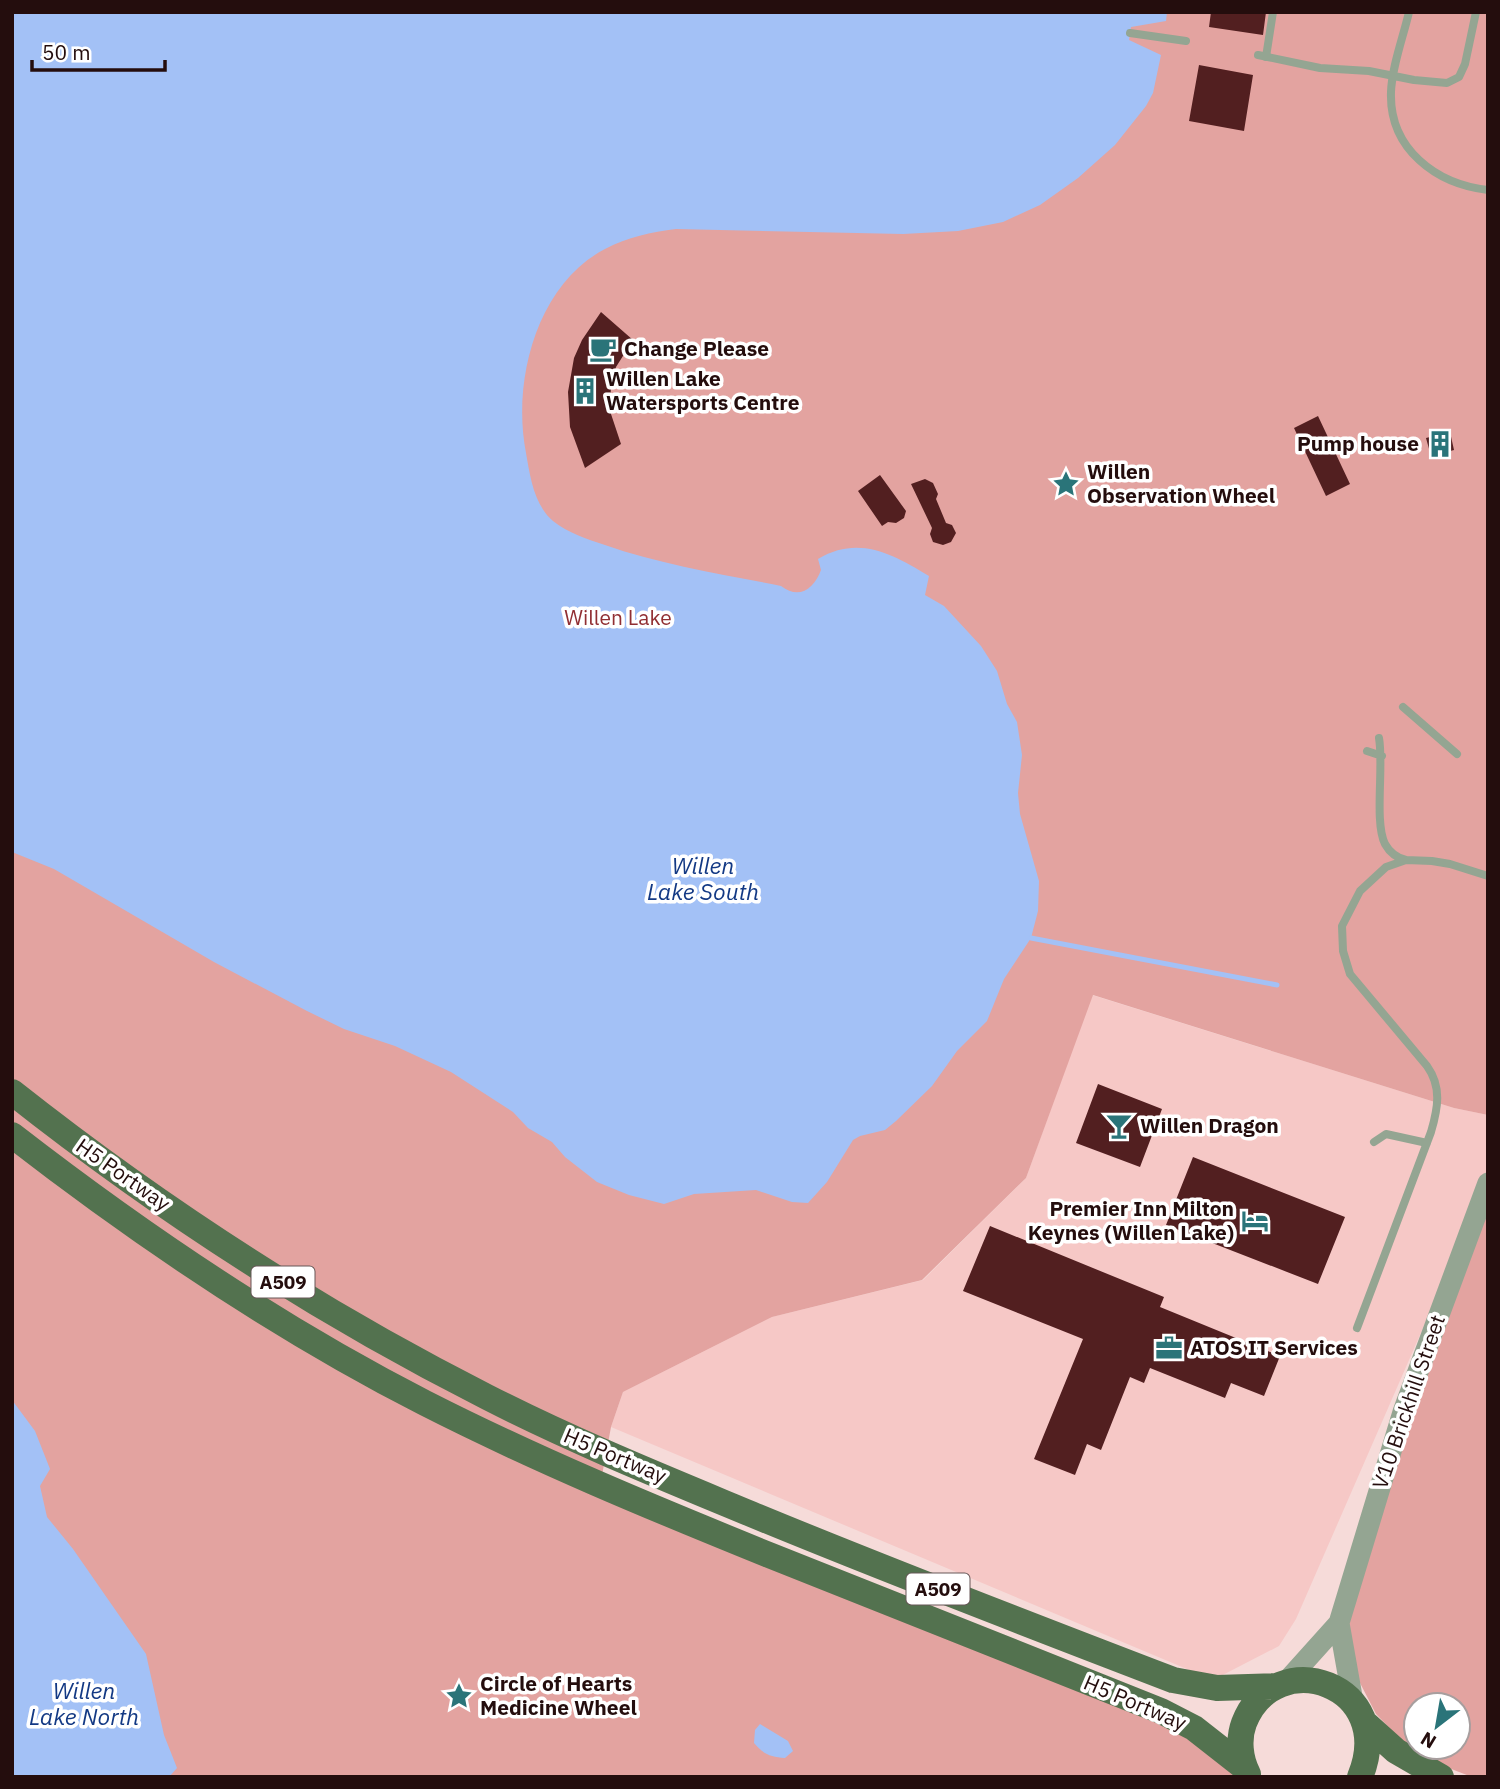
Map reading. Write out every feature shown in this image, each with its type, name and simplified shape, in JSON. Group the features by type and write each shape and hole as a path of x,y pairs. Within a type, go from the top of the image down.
{"main road":[{"name":"H5 Portway","path":"12,1092 76,1142 260,1268 390,1346 573,1439 845,1552 1173,1680 1217,1688 1281,1684"},
{"name":"H5 Portway","path":"12,1135 228,1288 422,1402 600,1486 1161,1711 1194,1728 1247,1772"},
{"name":"A509","path":"1247,1772 1240,1749 1248,1712 1260,1697 1281,1684 1304,1680 1322,1682 1339,1690 1396,1751 1441,1777"},
{"path":"1359,1713 1369,1742 1367,1760 1360,1777"}],"street":[{"name":"V10 Brickhill Street","path":"1281,1684 1339,1623 1403,1412 1488,1183"},
{"name":"V10 Brickhill Street","path":"1339,1623 1359,1713"}],"lane":[{"path":"1273,12 1262,56 1320,68 1369,71 1447,83 1459,77 1465,64 1476,12"},
{"path":"1409,12 1393,76 1391,106 1396,123 1416,159 1435,174 1460,186 1488,190"},
{"path":"1130,33 1186,41"},
{"path":"1403,707 1457,754"},
{"path":"1379,738 1382,756 1383,837 1394,855 1406,860 1450,864 1488,882"},
{"path":"1367,751 1382,756"},
{"path":"1357,1328 1437,1112 1437,1087 1433,1075 1350,974 1343,951 1342,926 1360,891 1385,867 1406,860"},
{"path":"1470,872 1488,876"},
{"path":"1374,1142 1386,1134 1427,1143"}],"shaded area":[{"path":"1092,995 1454,1108 1488,1115 1488,1179 1296,1619 1279,1646 1213,1680 611,1427 623,1392 772,1317 923,1280 1026,1178"}],"green space":[{"name":"Willen Lake","path":"12,12 1488,12 1488,1115 1454,1108 1093,995 1026,1178 922,1280 772,1317 623,1392 611,1427 600,1486 1161,1711 1249,1777 12,1777"},
{"path":"1488,1183 1488,1777 1472,1777 1434,1761 1472,1761 1472,1691 1402,1691 1402,1741 1376,1714 1359,1681 1348,1619 1403,1412"}],"water":[{"name":"Willen Lake South","path":"12,12 1167,12 1166,21 1131,27 1129,40 1161,55 1153,93 1146,106 1115,145 1078,178 1040,205 1003,222 958,231 903,234 676,229 640,236 605,249 581,265 562,286 546,311 534,338 523,396 523,425 534,490 541,507 553,521 578,535 627,552 781,586 794,592 810,587 821,570 818,559 833,552 861,548 875,550 902,561 929,576 925,595 944,606 981,646 997,671 1007,704 1017,722 1022,755 1018,793 1020,814 1039,881 1038,911 1031,938 1004,979 987,1021 957,1051 932,1086 896,1121 885,1130 853,1140 827,1182 808,1203 792,1202 756,1190 694,1194 664,1204 629,1195 597,1182 565,1157 552,1142 528,1128 513,1112 451,1072 395,1046 344,1029 307,1011 214,962 54,869 12,852"},
{"name":"Willen Lake North","path":"12,1400 35,1431 50,1469 40,1486 47,1517 73,1549 146,1654 164,1735 177,1768 169,1777 12,1777"},
{"path":"760,1724 788,1741 793,1751 785,1758 771,1756 761,1750 754,1743 755,1730"}],"building":[{"path":"1211,12 1266,12 1263,35 1209,27"},
{"path":"1199,65 1253,75 1244,131 1189,121"},
{"name":"Willen Lake Watersports Centre","path":"601,312 633,340 616,367 611,385 610,411 621,444 585,468 570,427 568,392 574,358 582,340"},
{"path":"1318,416 1350,484 1326,496 1294,428"},
{"name":"Pump house","path":"1450,432 1454,450 1431,456 1426,438"},
{"path":"880,475 906,511 904,518 896,523 888,522 882,526 858,491"},
{"path":"925,479 933,483 946,523 952,525 956,533 951,542 943,545 933,542 930,534 932,528 911,484"},
{"name":"Willen Dragon","path":"1098,1084 1162,1109 1140,1167 1076,1143"},
{"name":"Premier Inn Milton Keynes (Willen Lake)","path":"1193,1157 1345,1217 1318,1284 1166,1225"},
{"name":"ATOS IT Services","path":"990,1226 1164,1297 1160,1307 1280,1356 1264,1396 1231,1383 1225,1398 1150,1368 1144,1383 1130,1377 1101,1450 1087,1444 1075,1475 1034,1459 1083,1339 963,1291"}],"waterway":[{"path":"1031,938 1277,985"}],"place":[{"name":"Change Please","path":"603,349"},
{"name":"Willen Lake Watersports Centre","path":"585,391"},
{"name":"Pump house","path":"1440,444"},
{"name":"Willen Observation Wheel","path":"1066,484"},
{"name":"Willen Dragon","path":"1119,1126"},
{"name":"Premier Inn Milton Keynes (Willen Lake)","path":"1255,1221"},
{"name":"ATOS IT Services","path":"1169,1348"},
{"name":"Circle of Hearts Medicine Wheel","path":"459,1696"}]}
